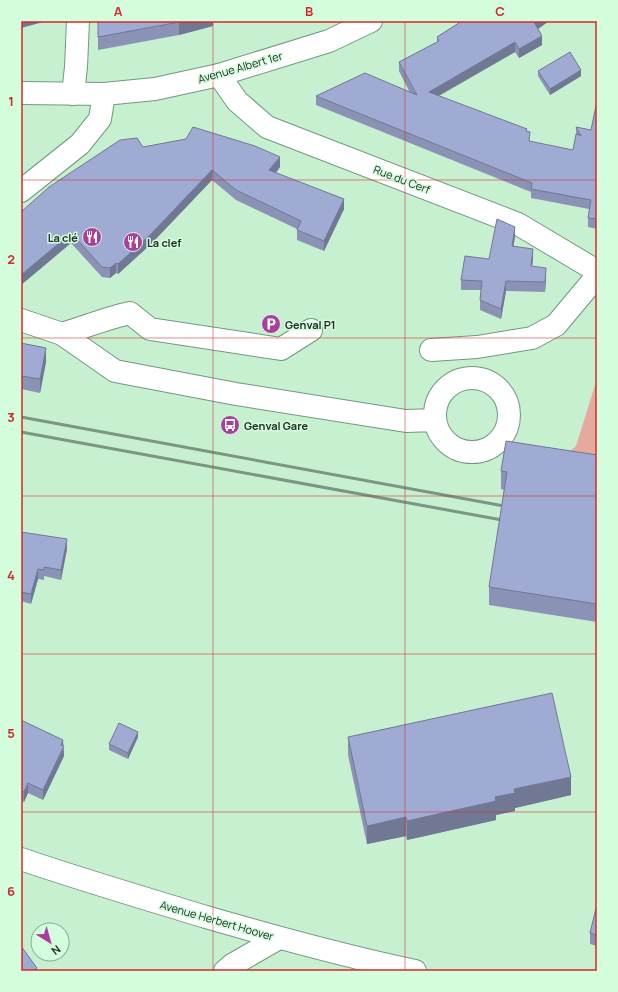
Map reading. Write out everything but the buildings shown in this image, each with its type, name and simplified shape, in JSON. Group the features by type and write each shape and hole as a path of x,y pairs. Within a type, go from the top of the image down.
{"street":[{"path":"73,94 78,21"},
{"name":"Avenue Albert 1er","path":"21,93 104,94 155,89 219,76 329,41 371,21"},
{"name":"Rue du Cerf","path":"219,76 237,101 267,127 518,224 597,271"},
{"path":"21,191 80,144 100,119 104,94"},
{"path":"432,350 477,347 532,338 556,325 597,276"},
{"path":"62,334 109,318 130,313 150,329 281,349 311,330"},
{"path":"21,320 62,334 115,371 236,394 398,420 435,420"},
{"name":"Avenue Herbert Hoover","path":"21,859 67,875 279,938 415,971"},
{"path":"225,971 279,938"}],"shaded area":[{"path":"597,379 597,474 553,467 576,446"}],"railway":[{"path":"21,417 504,506"},
{"path":"21,432 502,520"}],"place":[{"name":"La clé","path":"92,237"},
{"name":"La clef","path":"133,242"},
{"name":"Genval P1","path":"271,324"},
{"name":"Genval Gare","path":"230,425"}]}
